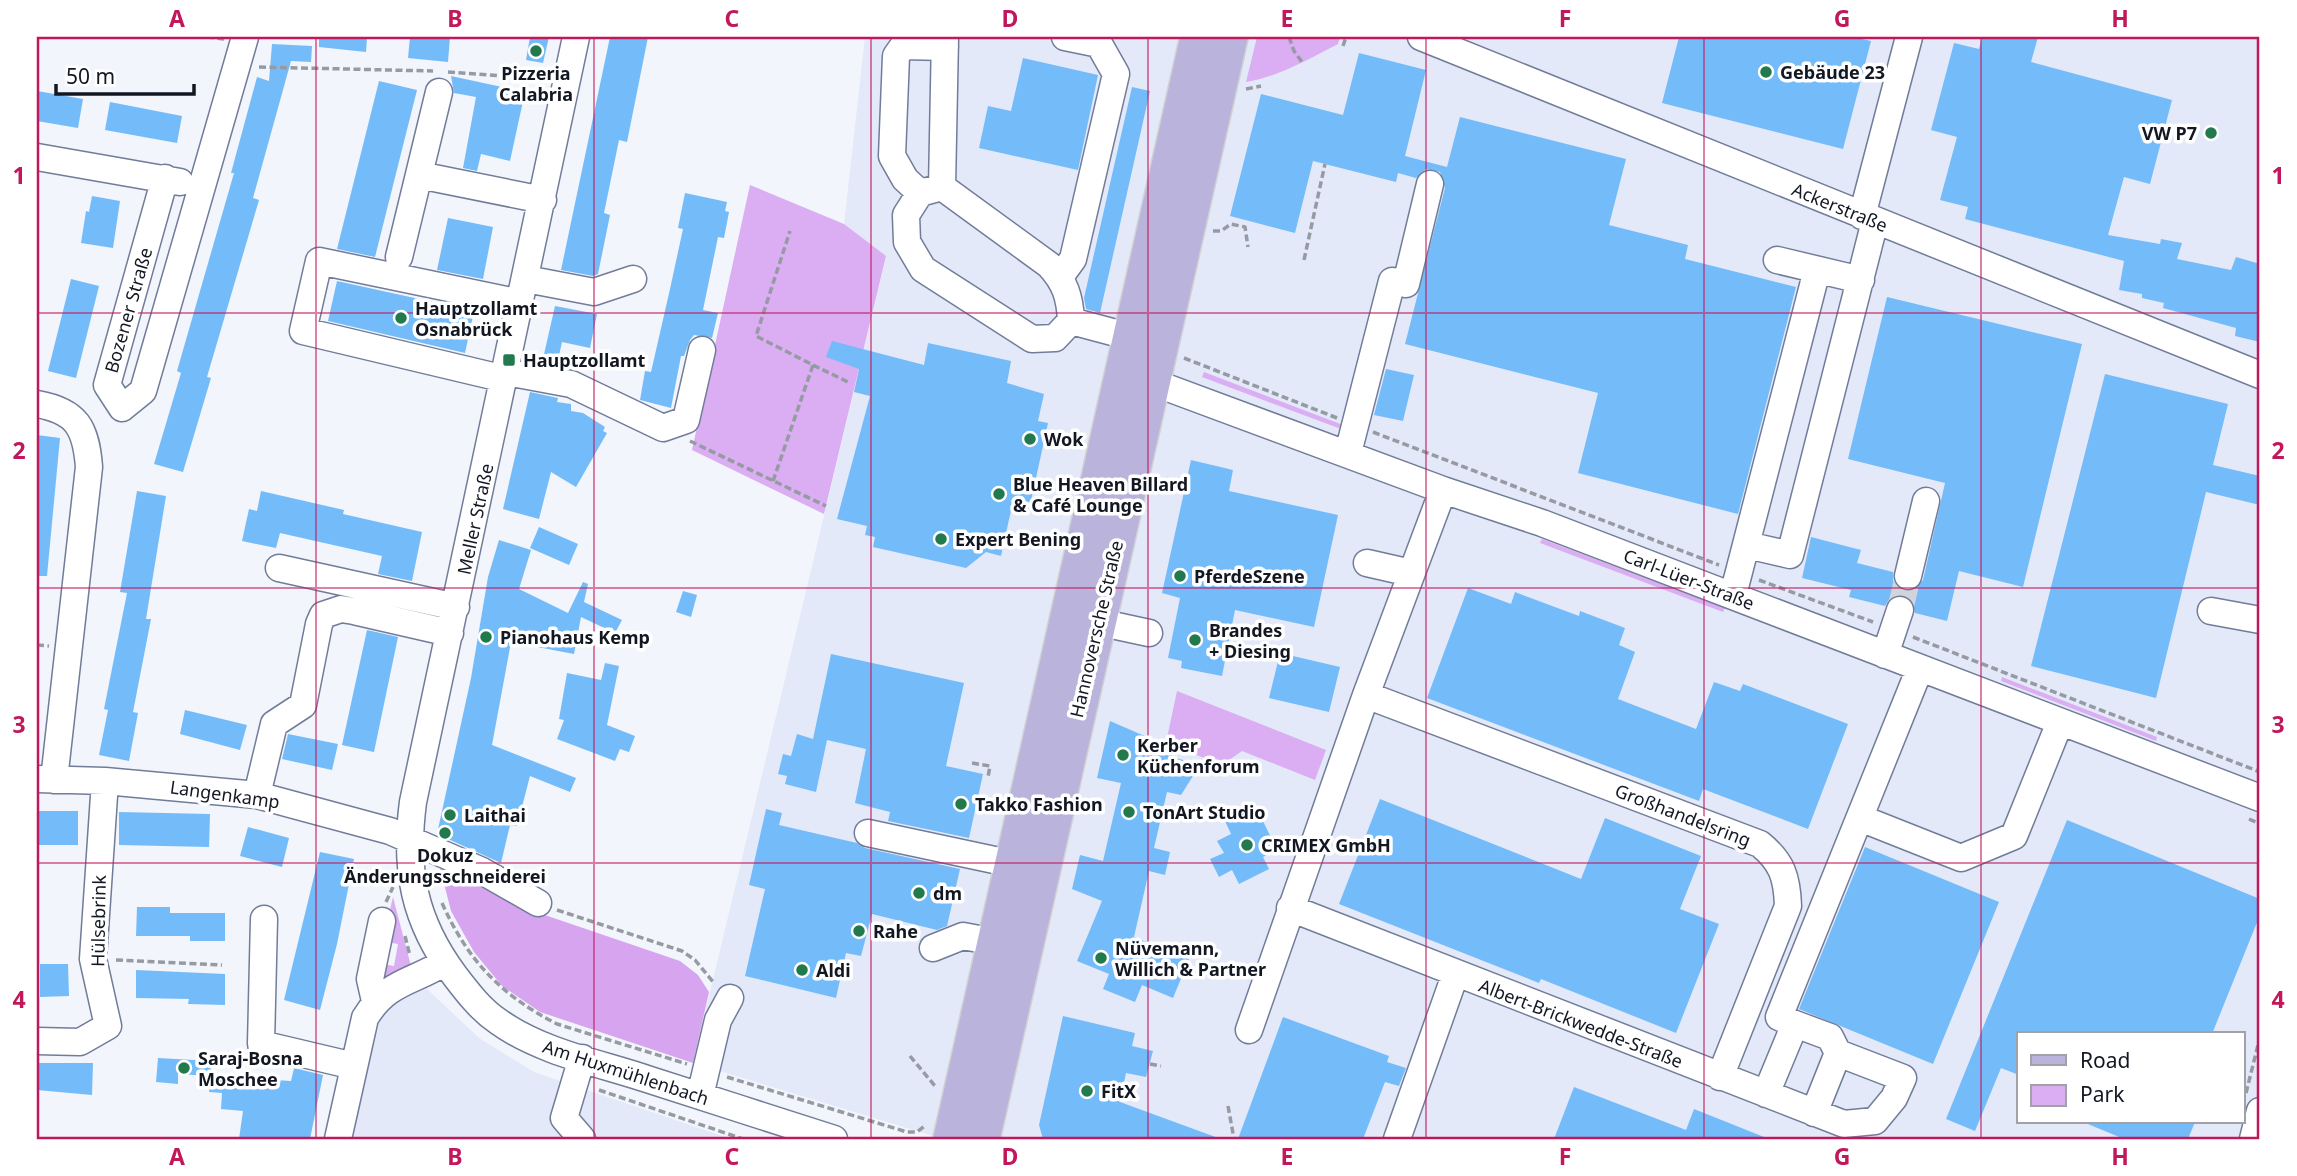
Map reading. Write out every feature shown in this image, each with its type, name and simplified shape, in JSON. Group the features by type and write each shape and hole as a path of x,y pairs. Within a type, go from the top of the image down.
{"main road":[{"name":"Hannoversche Straße","path":"951,1139 1198,37"},
{"name":"Hannoversche Straße","path":"982,1139 1230,37"}],"street":[{"name":"Bozener Straße","path":"165,178 107,385 122,408 143,391 245,37"},
{"name":"Meller Straße","path":"408,839 413,802 506,376 576,37"},
{"path":"1060,277 1073,259 1116,74 1099,44 1065,37"},
{"path":"1747,545 1790,555 1861,281 1868,219 1909,37"},
{"name":"Ackerstraße","path":"1434,39 1586,93 1706,142 1868,219 2260,375"},
{"path":"931,190 905,179 892,156 897,56 903,46 945,42 931,190 906,215 906,242 923,269 1032,339 1055,338 1070,321 1070,299 1060,277 1049,265 931,190"},
{"path":"399,257 439,92"},
{"path":"37,157 165,178 201,188"},
{"path":"419,175 543,200"},
{"path":"1348,453 1392,281 1406,284 1430,184"},
{"path":"1777,260 1861,281"},
{"path":"633,279 594,292 524,291 319,261 303,331 506,376 571,384 663,428 686,419 702,349"},
{"path":"1733,595 1817,270"},
{"path":"1070,321 1129,344 1152,382"},
{"name":"Carl-Lüer-Straße","path":"1152,382 1443,490 1542,523 2260,798"},
{"path":"37,404 67,413 81,426 88,446 89,467 45,780"},
{"path":"1249,1030 1366,695 1443,490"},
{"path":"1908,576 1926,501"},
{"path":"1367,563 1411,573"},
{"path":"279,568 453,620"},
{"path":"356,598 453,620"},
{"path":"257,795 274,724 303,705 318,624 323,615 341,609 453,620"},
{"path":"1885,654 1900,610"},
{"path":"2211,611 2260,620"},
{"path":"1098,622 1149,633"},
{"path":"1814,1113 1838,1053 1830,1037 1779,1017 1920,668"},
{"name":"Großhandelsring","path":"1366,695 1760,844 1777,859 1787,881 1788,906 1720,1077"},
{"path":"1860,818 1961,858 2014,836 2060,722"},
{"name":"Langenkamp","path":"45,780 104,781 257,795 390,831 482,870 538,903"},
{"name":"Hülsebrink","path":"37,1041 80,1042 107,1026 93,959 104,781"},
{"path":"867,833 1013,864"},
{"name":"Am Huxmühlenbach","path":"408,839 412,882 420,916 455,955 472,998 499,1023 535,1042 834,1139"},
{"name":"Albert-Brickwedde-Straße","path":"1290,908 1455,975 1844,1124 1875,1121 1894,1098 1903,1078 1838,1053"},
{"path":"264,919 261,1044 354,1066"},
{"path":"375,1001 370,979 382,921"},
{"path":"933,948 963,936 995,942"},
{"path":"338,1139 365,1018 375,1001 401,982 455,955"},
{"path":"1397,1139 1455,975"},
{"path":"700,1096 724,1009"},
{"path":"1766,1094 1795,1024"},
{"path":"582,1058 564,1118 582,1139"},
{"path":"2253,1103 2253,1139"}],"path":[{"path":"1289,37 1302,62"},
{"path":"1343,46 1346,37"},
{"path":"236,67 383,68 552,79"},
{"path":"1240,89 1261,86"},
{"path":"1304,260 1325,164"},
{"path":"1208,231 1220,231 1230,223 1245,227 1248,247"},
{"path":"790,231 756,336 850,383"},
{"path":"773,481 813,365"},
{"path":"663,428 826,506"},
{"path":"972,763 990,766 988,777"},
{"path":"442,902 455,955"},
{"path":"538,903 682,951 701,967 715,984 724,1009"},
{"path":"93,959 222,965"},
{"path":"2253,1103 2260,1037"},
{"path":"910,1056 938,1089"},
{"path":"1150,1063 1161,1066"},
{"path":"1228,1107 1234,1139"}],"shaded area":[{"path":"865,37 2260,37 2260,1139 943,1139 693,1063 886,257 844,224"},
{"path":"440,868 536,912 680,961 698,975 709,992 693,1063 540,1012 502,986 474,952 451,911"},
{"path":"426,988 479,1038 534,1072 731,1139 351,1139 380,1021 392,1001 409,990"}],"green space":[{"path":"1257,37 1340,37 1338,44 1305,61 1282,72 1246,82"},
{"path":"750,185 844,224 886,256 824,514 692,450"},
{"path":"1204,372 1343,425 1341,429 1202,377"},
{"path":"1542,539 1725,608 1723,612 1540,543"},
{"path":"2002,677 2157,737 2156,741 2001,681"},
{"path":"1177,691 1326,750 1315,780 1242,751 1222,765 1166,743"},
{"path":"393,897 411,966 384,979 381,973 382,964 394,966 398,944 387,942 387,922"}],"building":[{"path":"319,37 367,37 366,52 319,47"},
{"path":"410,37 450,37 448,62 408,58"},
{"path":"530,37 549,37 543,63 526,60"},
{"path":"610,37 648,37 627,142 619,140 604,213 610,215 598,274 593,276 561,270"},
{"name":"Gebäude 23","path":"1679,37 1853,37 1871,41 1843,149 1662,103"},
{"path":"1982,37 2038,37 2031,62 2172,100 2150,184 2124,177 2108,235 2160,244 2161,239 2182,243 2177,259 2231,270 2236,257 2260,264 2260,342 2235,336 2236,328 2163,308 2164,303 2142,298 2142,294 2119,290 2124,261 1965,219 1968,207 1940,200 1957,137 1931,130 1954,43 1979,49"},
{"path":"272,44 312,46 311,62 291,61 253,198 259,200 207,377 211,378 183,472 154,464 181,373 177,371 234,173 231,173 257,77 269,81"},
{"path":"1359,53 1426,70 1405,156 1447,167 1460,117 1626,159 1609,225 1688,245 1685,259 1796,287 1738,514 1578,473 1598,393 1405,344 1445,188 1440,172 1426,169 1416,178 1398,173 1396,182 1313,161 1295,233 1230,216 1261,94 1343,115"},
{"path":"1023,58 1098,75 1078,170 979,148 988,106 1011,111"},
{"path":"451,76 525,92 510,161 481,154 477,171 463,168 476,97 454,93"},
{"path":"379,81 417,90 375,257 337,249"},
{"path":"1132,87 1150,91 1100,313 1086,309 1084,298"},
{"path":"37,91 83,99 78,128 37,121"},
{"path":"110,102 182,116 177,143 105,130"},
{"path":"685,193 727,202 725,211 729,212 724,238 718,237 703,310 718,313 712,338 694,335 690,340 684,356 681,356 671,408 640,400 645,371 651,372 670,289 683,229 678,228"},
{"path":"92,196 120,201 113,248 81,243 86,211 89,212"},
{"path":"448,218 493,227 483,279 437,270"},
{"path":"71,279 99,286 76,378 48,371"},
{"name":"Hauptzollamt Osnabrück","path":"337,281 474,311 465,353 328,321"},
{"path":"1887,297 2082,344 2023,587 1959,571 1947,621 1915,613 1912,600 1904,595 1890,598 1885,606 1849,597 1851,590 1802,578 1811,537 1861,550 1857,563 1893,572 1893,581 1904,591 1913,591 1923,580 1945,483 1848,459"},
{"path":"555,306 597,314 590,348 562,342 557,365 542,363"},
{"path":"832,341 924,365 928,343 1011,361 1007,383 1044,394 1038,421 1048,423 1029,510 1012,506 1001,556 986,552 966,568 873,547 875,537 865,535 867,526 837,519 870,396 854,392 859,369 826,357"},
{"path":"1386,369 1414,375 1403,421 1374,415"},
{"path":"2105,374 2228,404 2213,465 2260,476 2260,505 2206,492 2156,698 2031,666"},
{"path":"530,392 558,398 557,402 571,404 571,411 583,413 605,427 603,431 607,433 576,487 551,472 539,519 503,509"},
{"path":"37,435 60,438 47,576 37,576"},
{"path":"1191,460 1233,470 1229,491 1338,515 1314,627 1235,610 1222,676 1181,668 1182,661 1168,658 1180,598 1162,593"},
{"path":"137,491 166,496 146,619 151,619 133,712 138,713 129,761 99,755 108,710 104,709 127,593 120,592"},
{"path":"261,491 422,532 412,581 378,574 382,556 280,533 276,548 242,541 249,509 257,511"},
{"path":"539,527 578,544 569,565 530,548"},
{"path":"499,540 531,550 519,589 568,613 583,582 588,584 584,602 622,620 615,633 581,617 574,654 511,642 492,745 576,778 570,792 530,776 517,826 510,825 501,863 437,834 471,678 488,577"},
{"path":"1468,588 1511,604 1515,592 1579,616 1580,611 1625,628 1619,645 1635,652 1618,699 1696,729 1714,682 1740,691 1743,684 1848,724 1808,829 1703,789 1699,801 1427,698"},
{"path":"683,591 697,595 691,617 676,612"},
{"path":"367,630 398,637 374,752 342,745"},
{"path":"1280,653 1340,667 1329,712 1269,698"},
{"path":"831,654 964,683 946,766 983,774 969,838 888,821 890,812 855,803 866,749 827,740 816,792 785,784 787,776 778,774 783,754 791,756 797,734 813,739"},
{"path":"605,663 619,666 607,725 635,736 629,752 620,749 615,761 557,739 564,720 559,719 567,673 601,680"},
{"path":"185,710 247,725 240,750 180,734"},
{"path":"1110,721 1177,750 1175,758 1196,763 1193,776 1181,795 1167,792 1154,848 1170,852 1165,875 1149,871 1134,937 1189,959 1173,998 1142,985 1135,1002 1103,989 1109,974 1077,961 1102,901 1072,889 1080,855 1103,861 1121,783 1097,778"},
{"path":"288,734 338,744 332,770 282,759"},
{"path":"1380,799 1581,879 1605,818 1701,856 1680,909 1719,924 1676,1033 1541,979 1539,983 1339,904"},
{"path":"766,809 782,813 779,825 960,869 947,926 937,930 872,914 861,956 846,953 836,998 745,976 765,889 749,885"},
{"path":"37,811 78,811 78,845 37,845"},
{"path":"119,812 210,814 209,847 119,845"},
{"name":"CRIMEX GmbH","path":"1243,812 1247,818 1253,815 1256,822 1262,819 1277,850 1263,857 1269,869 1239,884 1232,870 1219,877 1210,859 1224,853 1217,841 1231,834 1225,821"},
{"path":"2067,820 2260,899 2260,915 2213,1032 2017,1032 2017,1074 2001,1068 1975,1131 1946,1119"},
{"path":"248,827 289,838 282,867 240,856"},
{"path":"1865,847 1999,902 1933,1064 1799,1009"},
{"path":"320,852 354,859 320,1010 284,1000"},
{"path":"137,907 170,907 170,913 225,913 225,941 190,941 190,936 136,936"},
{"path":"40,964 68,964 69,996 40,997"},
{"path":"136,970 225,974 225,1005 188,1004 189,999 136,998"},
{"path":"1063,1016 1135,1033 1132,1046 1153,1051 1146,1077 1126,1073 1120,1102 1221,1139 1043,1139 1039,1125"},
{"path":"1283,1017 1389,1056 1387,1062 1406,1068 1399,1086 1385,1082 1363,1139 1238,1139"},
{"name":"Saraj-Bosna Moschee","path":"158,1058 212,1061 211,1076 178,1074 178,1084 156,1082"},
{"path":"37,1063 93,1063 92,1095 37,1090"},
{"path":"294,1068 323,1075 310,1139 239,1139 243,1111 221,1109 222,1093 209,1092 211,1076 291,1081"},
{"path":"1574,1087 1686,1130 1694,1109 1769,1139 1554,1139"},
{"path":"2088,1124 2194,1124 2188,1139 2124,1139"}],"tunnel":[{"path":"1900,610 1908,576"}],"place":[{"name":"Pizzeria Calabria","path":"536,51"},
{"name":"Gebäude 23","path":"1766,72"},
{"name":"VW P7","path":"2211,133"},
{"name":"Hauptzollamt Osnabrück","path":"401,318"},
{"name":"Hauptzollamt","path":"509,360"},
{"name":"Wok","path":"1030,439"},
{"name":"Blue Heaven Billard & Café Lounge","path":"999,494"},
{"name":"Expert Bening","path":"941,539"},
{"name":"PferdeSzene","path":"1180,576"},
{"name":"Pianohaus Kemp","path":"486,637"},
{"name":"Brandes + Diesing","path":"1195,640"},
{"name":"Kerber Küchenforum","path":"1123,755"},
{"name":"Takko Fashion","path":"961,804"},
{"name":"TonArt Studio","path":"1129,812"},
{"name":"Laithai","path":"450,815"},
{"name":"Dokuz Änderungsschneiderei","path":"445,833"},
{"name":"CRIMEX GmbH","path":"1247,845"},
{"name":"dm","path":"919,893"},
{"name":"Rahe","path":"859,931"},
{"name":"Nüvemann, Willich & Partner","path":"1101,958"},
{"name":"Aldi","path":"802,970"},
{"name":"Saraj-Bosna Moschee","path":"184,1068"},
{"name":"FitX","path":"1087,1091"}]}
